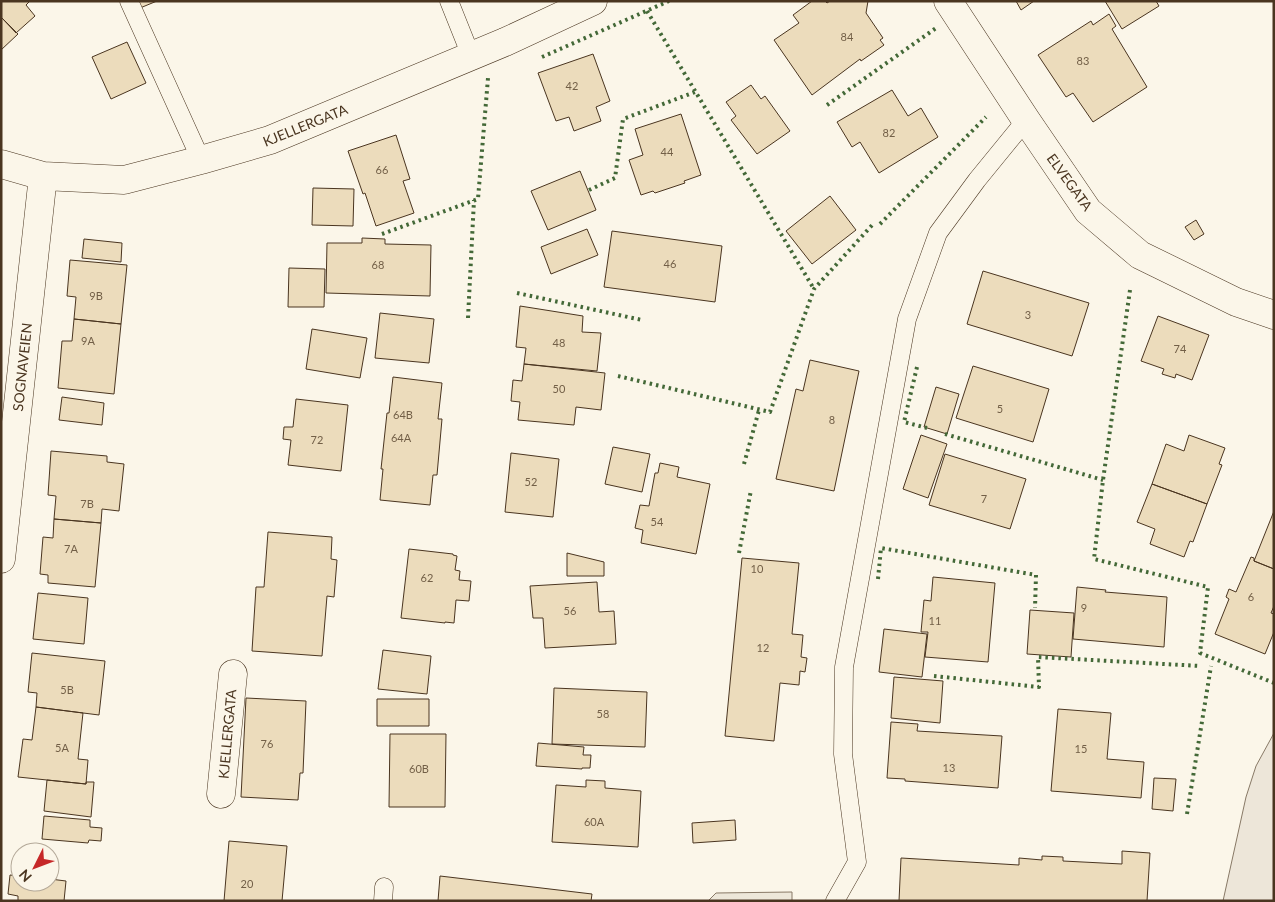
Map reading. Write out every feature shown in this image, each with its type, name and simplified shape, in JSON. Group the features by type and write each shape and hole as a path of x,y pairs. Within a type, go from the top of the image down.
{"street":[{"name":"KJELLERGATA","path":"1,164 43,176 124,180 201,160 270,140 471,56 594,1"},
{"name":"ELVEGATA","path":"948,1 1088,210 1140,255 1236,302 1274,315"},
{"name":"SOGNAVEIEN","path":"1,559 43,176"},
{"name":"KJELLERGATA","path":"222,794 233,674"}],"lane":[{"path":"129,1 201,160"},
{"path":"448,1 471,56"},
{"path":"835,901 858,862 842,754 844,667 907,319 938,233 977,180 1026,120"}],"shaded area":[{"path":"1274,733 1274,901 1223,901 1246,797 1256,766"},
{"path":"792,892 792,901 708,901 716,893"}],"building":[{"path":"1,1 30,1 26,5 35,16 16,33 1,17"},
{"path":"137,1 157,1 140,8"},
{"path":"812,1 825,1 827,3 830,1 868,1 866,13 883,38 880,40 884,45 861,61 860,59 812,95 774,40 799,23 793,15"},
{"path":"1016,1 1034,1 1021,10"},
{"path":"1105,1 1156,1 1159,6 1122,29"},
{"path":"1109,14 1116,26 1112,29 1147,87 1093,122 1073,93 1066,97 1038,55 1091,21 1093,25"},
{"path":"1,17 18,34 1,50"},
{"path":"127,42 146,83 111,99 92,57"},
{"path":"593,54 610,101 596,107 601,121 574,131 569,117 556,121 538,73"},
{"path":"751,85 761,99 765,96 790,131 757,154 731,120 736,116 726,102"},
{"path":"892,90 908,116 921,108 938,137 879,173 860,142 852,147 837,122"},
{"path":"681,114 701,175 684,181 685,183 655,193 653,191 641,195 629,160 643,155 635,129"},
{"path":"396,135 410,179 403,181 414,213 376,226 348,151"},
{"path":"580,171 596,210 548,230 531,191"},
{"path":"313,188 354,189 353,226 312,225"},
{"path":"830,196 856,230 812,264 786,231"},
{"path":"1196,220 1204,234 1194,240 1185,227"},
{"path":"587,229 598,255 551,274 541,247"},
{"path":"612,231 722,246 715,302 604,287"},
{"path":"362,238 385,239 385,244 431,245 430,296 326,293 327,243 362,243"},
{"path":"84,239 122,243 121,262 82,258"},
{"path":"70,260 127,265 121,324 74,319 76,297 67,296"},
{"path":"289,268 325,269 324,307 288,307"},
{"path":"983,271 1089,303 1072,356 967,324"},
{"path":"520,306 583,316 582,332 601,333 597,371 524,364 526,348 516,347"},
{"path":"380,313 434,319 429,363 375,358"},
{"path":"1158,316 1209,335 1192,380 1176,374 1175,378 1162,374 1164,369 1141,361"},
{"path":"74,319 121,324 114,394 58,388 62,341 72,341"},
{"path":"312,329 367,338 360,378 306,369"},
{"path":"810,360 859,371 834,491 776,479 796,389 803,391"},
{"path":"524,364 605,373 601,410 576,407 574,425 518,420 520,402 511,401 513,380 522,381"},
{"path":"973,366 1049,389 1033,442 956,418"},
{"path":"393,377 442,383 438,419 442,419 437,475 433,475 430,505 380,500 383,469 381,469"},
{"path":"936,387 959,394 947,434 924,427"},
{"path":"62,397 104,403 102,425 59,420"},
{"path":"296,399 348,405 341,471 288,465 291,440 283,439 284,427 293,427"},
{"path":"921,435 947,444 928,498 903,489"},
{"path":"1189,435 1225,448 1219,464 1222,465 1207,504 1152,484 1166,444 1184,451"},
{"path":"613,447 650,454 642,492 605,484"},
{"path":"51,451 107,456 107,462 124,464 119,511 102,509 101,523 54,519 56,496 48,495"},
{"path":"511,453 559,459 553,517 505,512"},
{"path":"945,454 1026,479 1010,529 929,505"},
{"path":"660,463 679,467 677,477 710,484 696,554 641,543 643,530 635,528 640,505 649,506 655,473 658,473"},
{"path":"1152,484 1207,504 1193,542 1190,541 1184,557 1150,544 1155,529 1137,522"},
{"path":"1274,511 1274,569 1254,561"},
{"path":"54,519 101,523 95,587 48,583 48,575 40,574 43,537 53,538"},
{"path":"268,532 332,537 331,559 337,560 334,597 327,596 322,656 252,651 256,587 264,587"},
{"path":"409,549 457,556 455,570 460,571 459,580 471,581 469,601 456,600 454,623 401,618"},
{"path":"567,553 604,562 604,576 567,576"},
{"path":"1251,557 1254,558 1254,561 1274,569 1274,606 1271,613 1274,614 1274,632 1265,654 1215,634 1229,599 1226,597 1229,589 1236,592"},
{"path":"742,558 799,563 792,634 803,635 801,657 807,658 805,672 800,671 799,685 780,683 774,741 725,736"},
{"path":"933,577 995,583 988,662 925,657 928,632 921,632 924,600 931,601"},
{"path":"597,582 599,612 614,611 616,644 545,648 543,618 533,618 530,586"},
{"path":"1077,587 1106,590 1105,592 1167,597 1164,647 1073,639"},
{"path":"38,593 88,598 84,644 33,639"},
{"path":"1030,610 1074,613 1071,657 1027,654"},
{"path":"884,629 927,634 922,677 879,672"},
{"path":"383,650 431,656 427,694 378,689"},
{"path":"32,653 105,661 99,715 36,707 37,693 28,692"},
{"path":"894,677 943,681 940,723 891,718"},
{"path":"554,688 647,692 645,747 552,744"},
{"path":"246,698 306,701 303,773 300,773 298,800 241,797"},
{"path":"377,699 429,699 429,726 377,726"},
{"path":"36,707 83,713 78,759 88,760 86,784 18,777 23,739 32,740"},
{"path":"1058,709 1111,713 1107,759 1144,762 1141,798 1051,791"},
{"path":"891,722 918,724 917,731 1002,736 998,788 887,778"},
{"path":"390,734 446,734 445,807 389,807"},
{"path":"538,743 584,747 583,755 591,755 590,768 536,766"},
{"path":"1154,778 1176,779 1173,811 1152,809"},
{"path":"47,780 86,784 86,782 94,782 91,817 44,811"},
{"path":"586,780 605,781 605,788 641,791 638,847 552,842 556,785 586,787"},
{"path":"44,816 90,820 90,827 102,828 101,841 89,840 88,843 42,839"},
{"path":"735,820 736,840 693,843 692,823"},
{"path":"229,841 287,846 282,901 224,901"},
{"path":"1122,851 1150,853 1147,901 899,901 901,858 1019,865 1019,858 1042,860 1042,856 1063,857 1063,861 1122,864"},
{"path":"10,875 10,892 60,892 60,880 66,881 64,901 18,901 18,896 8,894"},
{"path":"440,876 592,894 591,901 438,901"}],"hedge":[{"path":"542,57 669,1"},
{"path":"647,11 814,289"},
{"path":"827,105 936,28"},
{"path":"382,234 478,199 488,78"},
{"path":"589,190 615,178 623,119 695,92"},
{"path":"880,224 986,117"},
{"path":"468,318 474,200"},
{"path":"618,376 770,412 814,289 874,223"},
{"path":"1130,290 1103,480 1094,559 1208,587 1200,653 1274,683"},
{"path":"517,293 642,320"},
{"path":"917,367 904,422 927,428"},
{"path":"744,464 759,410"},
{"path":"945,434 1103,480"},
{"path":"739,553 751,490"},
{"path":"878,579 881,548 1036,575 1035,608"},
{"path":"934,676 1039,687 1038,657 1200,666"},
{"path":"1187,814 1211,666"}]}
